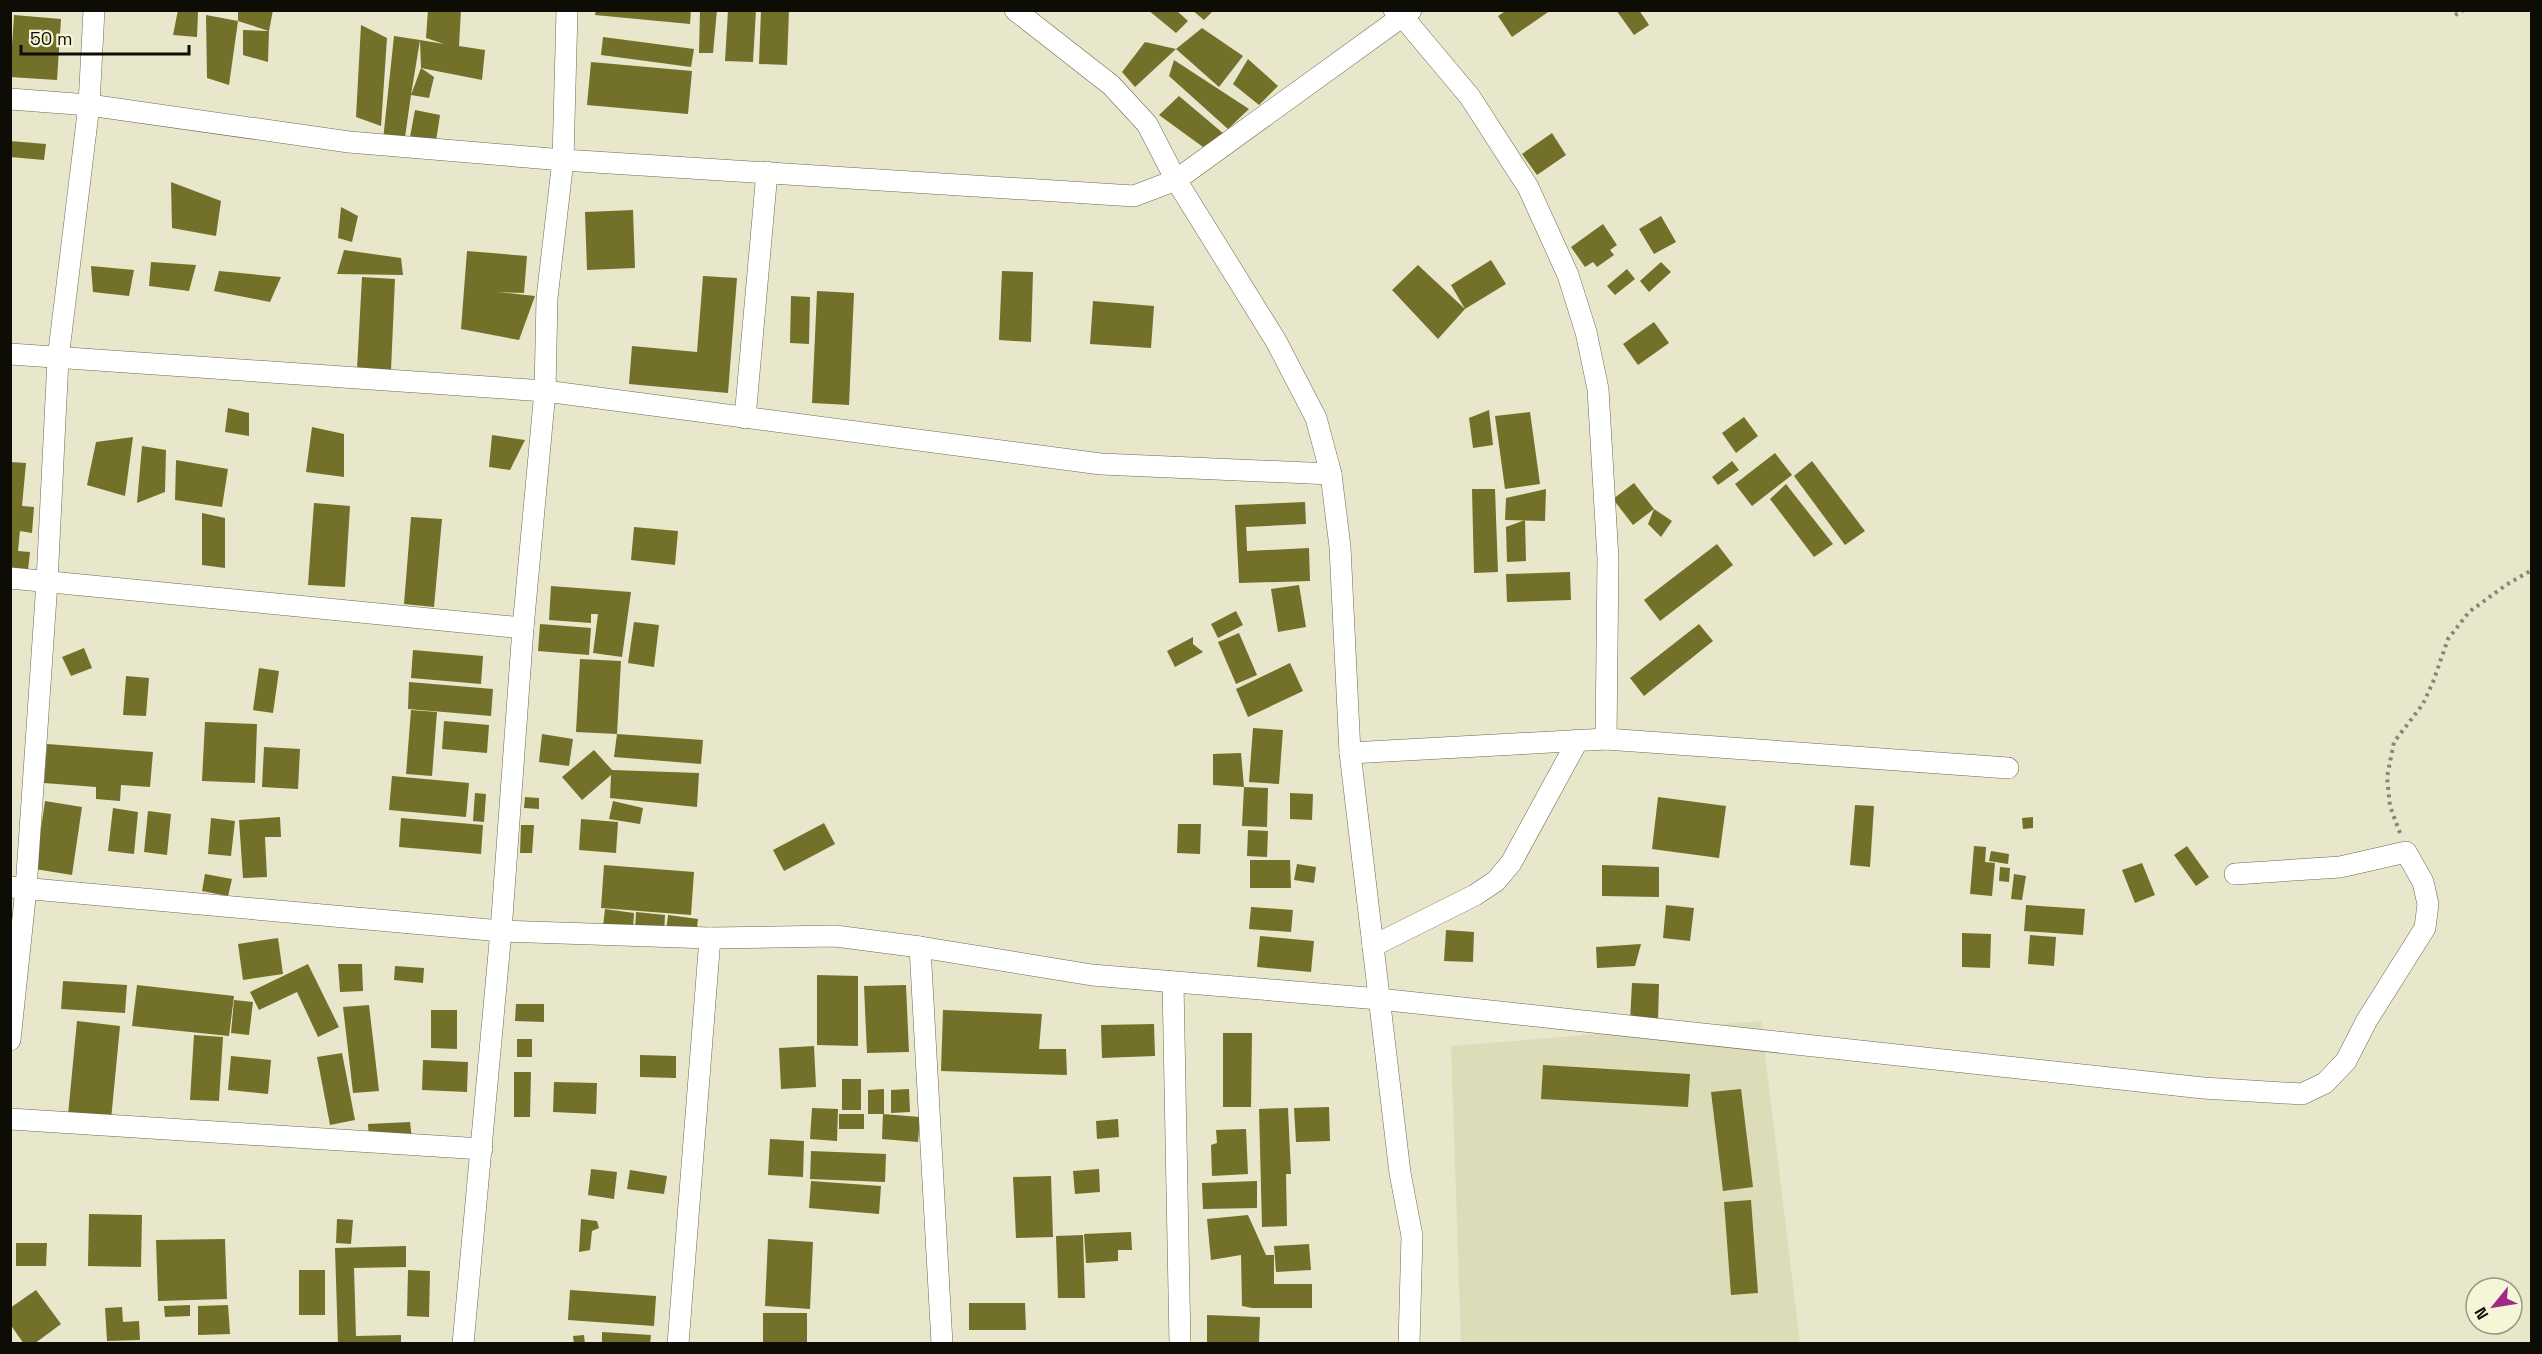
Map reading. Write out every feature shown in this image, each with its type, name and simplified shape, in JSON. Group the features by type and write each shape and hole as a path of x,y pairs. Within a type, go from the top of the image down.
{"street":[{"path":"10,1040 18,888 47,582 58,358 88,105 94,10"},
{"path":"463,1344 501,931 523,628 545,391 547,298 563,160 567,10"},
{"path":"1015,10 1111,85 1147,124 1176,180 1276,341 1316,418 1331,474 1340,547 1350,753 1400,1173 1412,1236 1409,1344"},
{"path":"10,99 88,105 349,142 563,160 1134,196 1176,180 1403,13 1470,97 1528,187 1568,275 1586,332 1598,389 1608,559 1606,739"},
{"path":"745,418 767,172"},
{"path":"10,354 545,391 1101,464 1331,474"},
{"path":"10,578 523,628"},
{"path":"1350,753 1606,739 2008,768"},
{"path":"1373,946 1475,895 1496,881 1511,863 1578,740"},
{"path":"18,888 501,931 710,938 835,936 920,947 1092,975 1379,999 2203,1088 2302,1094 2325,1083 2346,1061 2367,1020 2425,928 2428,904 2423,882 2406,852 2340,867 2235,874"},
{"path":"678,1344 710,938"},
{"path":"920,947 942,1344"},
{"path":"1173,983 1180,1344"},
{"path":"10,1119 482,1149"}],"path":[{"path":"2455,15 2464,10"},
{"path":"2406,852 2390,806 2387,777 2394,742 2422,704 2433,682 2448,639 2469,612 2506,585 2532,570"}],"shaded area":[{"path":"1761,1021 1800,1343 1461,1343 1451,1046"}],"building":[{"path":"178,10 198,12 197,37 173,35"},
{"path":"238,10 273,10 269,31 238,21"},
{"path":"428,10 461,10 459,46 485,50 482,80 421,68 420,40 444,44 426,38"},
{"path":"596,10 691,10 690,24 595,15"},
{"path":"700,10 717,10 713,53 699,53"},
{"path":"728,10 756,10 753,62 725,61"},
{"path":"761,10 789,10 787,65 759,64"},
{"path":"1148,10 1176,10 1188,21 1176,33"},
{"path":"1192,10 1214,10 1204,20"},
{"path":"1507,10 1551,10 1512,37 1498,16"},
{"path":"1616,10 1639,10 1649,25 1634,35"},
{"path":"14,15 61,19 57,80 10,77"},
{"path":"206,15 238,21 229,85 207,78"},
{"path":"361,25 387,38 381,126 356,117"},
{"path":"1202,28 1243,56 1219,87 1176,49"},
{"path":"243,30 269,31 268,62 243,55"},
{"path":"394,36 420,40 404,144 383,140"},
{"path":"603,37 694,49 691,67 601,55"},
{"path":"1145,42 1176,49 1135,87 1122,72"},
{"path":"1248,59 1278,86 1259,105 1233,84"},
{"path":"1174,60 1249,109 1228,129 1169,76"},
{"path":"591,62 692,71 688,114 587,105"},
{"path":"421,68 434,77 429,98 411,95"},
{"path":"1179,96 1224,134 1203,147 1159,115"},
{"path":"415,110 440,115 436,141 410,137"},
{"path":"1552,133 1566,155 1537,175 1522,154"},
{"path":"10,141 46,144 44,160 10,157"},
{"path":"171,182 221,201 216,236 172,228"},
{"path":"341,207 358,216 352,242 338,238"},
{"path":"633,210 635,268 587,270 585,212"},
{"path":"1661,216 1676,242 1654,254 1639,229"},
{"path":"1603,224 1617,245 1610,250 1614,255 1597,267 1593,262 1585,267 1571,247"},
{"path":"344,250 401,258 403,275 337,274"},
{"path":"467,251 527,256 524,293 498,292 535,296 519,340 461,329"},
{"path":"1491,260 1506,284 1465,309 1451,285"},
{"path":"151,262 196,265 189,291 149,286"},
{"path":"1661,262 1671,272 1649,292 1640,281"},
{"path":"1418,265 1465,309 1438,339 1392,290"},
{"path":"91,266 134,270 129,296 93,292"},
{"path":"1627,269 1635,279 1615,295 1607,286"},
{"path":"219,271 281,277 270,302 214,291"},
{"path":"1002,271 1033,272 1031,342 999,340"},
{"path":"703,276 737,278 728,393 629,384 632,346 697,352"},
{"path":"362,277 395,279 391,370 357,369"},
{"path":"817,291 854,293 849,405 812,403"},
{"path":"791,296 810,297 809,344 790,343"},
{"path":"1093,301 1154,306 1151,348 1090,344"},
{"path":"1654,322 1669,343 1638,365 1623,344"},
{"path":"228,408 249,413 249,436 225,432"},
{"path":"1489,410 1493,445 1473,448 1469,418"},
{"path":"1530,412 1540,484 1505,489 1495,416"},
{"path":"1744,417 1758,436 1736,453 1722,433"},
{"path":"312,427 344,434 344,477 306,472"},
{"path":"492,435 525,440 510,470 489,467"},
{"path":"133,437 125,496 87,485 96,442"},
{"path":"142,446 166,450 165,492 137,503"},
{"path":"1775,453 1792,475 1752,506 1735,484"},
{"path":"176,460 228,469 222,507 175,500"},
{"path":"1732,461 1739,470 1718,485 1712,477"},
{"path":"1812,461 1865,531 1845,545 1794,476"},
{"path":"10,462 26,463 22,506 34,507 32,533 20,531 18,551 30,552 28,570 10,568"},
{"path":"1634,483 1654,509 1633,525 1613,499"},
{"path":"1786,484 1833,544 1814,557 1770,499"},
{"path":"1472,489 1495,489 1498,572 1474,573"},
{"path":"1546,489 1545,521 1505,520 1506,498"},
{"path":"1305,502 1306,524 1246,527 1247,551 1309,548 1310,581 1239,583 1235,505"},
{"path":"314,503 350,506 345,587 308,585"},
{"path":"1654,509 1672,521 1661,537 1648,524"},
{"path":"202,513 225,518 225,568 202,565"},
{"path":"411,517 442,519 434,607 404,604"},
{"path":"1525,520 1526,561 1507,562 1506,527"},
{"path":"634,527 678,531 675,565 631,560"},
{"path":"1717,544 1733,565 1660,621 1644,600"},
{"path":"1570,572 1571,600 1507,602 1506,574"},
{"path":"1299,585 1306,627 1278,632 1271,589"},
{"path":"551,586 631,592 622,657 593,653 598,614 591,614 591,623 549,620"},
{"path":"1236,611 1243,625 1218,638 1211,624"},
{"path":"634,622 659,625 654,667 628,663"},
{"path":"540,624 591,628 589,655 538,651"},
{"path":"1699,624 1713,641 1644,696 1630,678"},
{"path":"1239,633 1257,675 1236,684 1218,642"},
{"path":"1193,637 1193,644 1203,652 1175,667 1167,651"},
{"path":"84,648 92,668 71,676 62,657"},
{"path":"413,650 483,656 481,684 411,678"},
{"path":"580,659 621,661 617,734 576,732"},
{"path":"1290,663 1303,691 1248,717 1236,689"},
{"path":"259,668 279,671 273,713 253,710"},
{"path":"126,676 149,678 146,716 123,715"},
{"path":"409,682 493,689 491,716 408,709"},
{"path":"411,710 437,712 432,776 406,774"},
{"path":"444,721 489,725 487,753 442,749"},
{"path":"205,722 257,724 255,783 202,781"},
{"path":"1253,728 1283,730 1279,784 1249,782"},
{"path":"542,734 573,739 569,766 539,762"},
{"path":"617,734 703,740 701,764 614,757"},
{"path":"47,744 153,752 150,787 121,785 120,801 96,799 96,787 44,783"},
{"path":"264,747 300,749 298,789 262,787"},
{"path":"594,750 612,770 699,773 697,807 610,798 611,775 582,800 562,777"},
{"path":"1241,753 1244,787 1213,785 1213,754"},
{"path":"392,776 469,783 466,817 389,810"},
{"path":"1244,787 1268,788 1267,827 1242,826"},
{"path":"475,793 486,794 484,822 473,821"},
{"path":"1290,793 1313,794 1312,820 1290,819"},
{"path":"525,797 539,798 539,809 524,808"},
{"path":"1658,797 1726,806 1719,858 1652,849"},
{"path":"45,801 82,807 72,875 35,869"},
{"path":"613,801 643,808 640,824 609,819"},
{"path":"1855,805 1874,806 1870,867 1850,865"},
{"path":"113,808 138,812 134,854 108,851"},
{"path":"148,811 171,814 167,855 144,852"},
{"path":"280,817 281,837 265,837 267,877 243,878 239,820"},
{"path":"2033,817 2033,828 2023,829 2022,818"},
{"path":"211,818 235,821 231,856 208,854"},
{"path":"401,818 483,825 481,854 399,847"},
{"path":"581,819 618,822 616,853 579,850"},
{"path":"824,823 835,844 784,871 773,850"},
{"path":"1178,824 1201,824 1200,854 1177,853"},
{"path":"521,825 534,825 532,853 520,853"},
{"path":"1248,830 1268,831 1267,857 1247,856"},
{"path":"1974,846 1986,847 1985,862 1995,863 1992,896 1970,894"},
{"path":"2187,846 2209,877 2196,886 2174,855"},
{"path":"1991,851 2009,854 2008,864 1989,861"},
{"path":"1250,860 1290,860 1291,888 1250,888"},
{"path":"2142,863 2155,895 2135,903 2122,870"},
{"path":"1297,864 1316,867 1314,883 1294,880"},
{"path":"604,865 694,872 691,915 601,908"},
{"path":"1602,865 1659,867 1659,897 1602,896"},
{"path":"2000,867 2010,868 2009,882 1999,881"},
{"path":"205,874 232,879 228,896 202,891"},
{"path":"2014,874 2026,876 2022,900 2011,899"},
{"path":"1666,905 1694,908 1690,941 1663,938"},
{"path":"2026,905 2085,909 2083,935 2024,931"},
{"path":"1251,907 1293,910 1291,932 1249,929"},
{"path":"605,909 634,913 633,929 603,926"},
{"path":"636,912 665,915 664,933 635,930"},
{"path":"668,915 698,919 696,936 666,932"},
{"path":"1446,930 1474,932 1473,962 1444,961"},
{"path":"1962,933 1991,934 1990,968 1962,967"},
{"path":"2030,935 2056,937 2054,966 2028,964"},
{"path":"1260,936 1314,941 1311,972 1257,967"},
{"path":"278,938 283,974 243,980 238,944"},
{"path":"1641,944 1635,966 1597,968 1596,947"},
{"path":"308,964 339,1027 318,1037 297,992 259,1010 250,992"},
{"path":"338,964 362,964 363,991 340,992"},
{"path":"395,966 424,968 423,983 394,980"},
{"path":"817,975 858,976 858,1046 817,1045"},
{"path":"63,981 127,985 125,1013 61,1009"},
{"path":"1632,983 1659,984 1658,1022 1630,1022"},
{"path":"137,985 234,996 229,1036 132,1026"},
{"path":"906,985 909,1052 867,1053 864,986"},
{"path":"234,1000 253,1002 249,1035 231,1033"},
{"path":"516,1004 544,1004 544,1022 515,1021"},
{"path":"369,1005 379,1091 353,1093 343,1007"},
{"path":"431,1010 457,1010 457,1049 431,1048"},
{"path":"943,1010 1042,1014 1039,1049 1066,1049 1067,1075 941,1071"},
{"path":"77,1021 120,1026 111,1120 68,1115"},
{"path":"1154,1024 1155,1056 1102,1058 1101,1025"},
{"path":"1223,1033 1252,1033 1251,1107 1223,1107"},
{"path":"194,1035 223,1037 219,1101 190,1100"},
{"path":"517,1039 532,1039 532,1057 517,1057"},
{"path":"814,1046 816,1087 781,1089 779,1048"},
{"path":"342,1053 355,1120 330,1125 317,1057"},
{"path":"640,1055 676,1056 676,1078 640,1077"},
{"path":"231,1056 271,1060 268,1094 228,1090"},
{"path":"423,1060 468,1062 467,1092 422,1090"},
{"path":"1543,1065 1690,1074 1688,1107 1541,1099"},
{"path":"514,1072 531,1072 530,1117 514,1117"},
{"path":"842,1079 861,1079 861,1110 842,1110"},
{"path":"554,1082 597,1083 596,1114 553,1112"},
{"path":"884,1089 884,1114 868,1114 868,1090"},
{"path":"909,1089 910,1112 891,1113 891,1090"},
{"path":"1741,1089 1753,1187 1723,1191 1711,1092"},
{"path":"1329,1107 1330,1141 1296,1142 1294,1108"},
{"path":"812,1108 838,1109 837,1141 810,1139"},
{"path":"1288,1108 1291,1174 1286,1174 1287,1226 1262,1227 1259,1109"},
{"path":"839,1114 864,1114 864,1129 839,1129"},
{"path":"883,1114 920,1117 918,1142 882,1139"},
{"path":"1118,1119 1119,1137 1097,1139 1096,1121"},
{"path":"410,1122 412,1139 369,1141 368,1124"},
{"path":"1246,1129 1248,1174 1212,1176 1211,1145 1217,1143 1216,1130"},
{"path":"770,1139 804,1141 803,1177 768,1175"},
{"path":"811,1151 886,1154 885,1182 810,1179"},
{"path":"591,1169 617,1172 614,1199 588,1195"},
{"path":"1099,1169 1100,1192 1075,1194 1073,1171"},
{"path":"630,1170 667,1176 664,1194 627,1189"},
{"path":"1051,1176 1053,1237 1016,1238 1013,1177"},
{"path":"811,1181 881,1186 879,1214 809,1208"},
{"path":"1257,1181 1257,1208 1203,1209 1202,1183"},
{"path":"1751,1200 1758,1293 1731,1295 1724,1202"},
{"path":"89,1214 142,1215 141,1267 88,1266"},
{"path":"1248,1215 1266,1255 1274,1255 1274,1284 1312,1284 1312,1308 1242,1306 1241,1255 1211,1260 1207,1219"},
{"path":"337,1219 353,1220 351,1244 336,1243"},
{"path":"581,1219 597,1221 599,1228 592,1231 590,1250 579,1252"},
{"path":"1131,1232 1132,1250 1118,1250 1118,1261 1086,1263 1084,1234"},
{"path":"1083,1235 1085,1298 1058,1298 1056,1236"},
{"path":"225,1239 227,1299 158,1301 156,1240"},
{"path":"768,1239 813,1242 810,1309 765,1306"},
{"path":"16,1243 47,1243 46,1266 16,1266"},
{"path":"1309,1244 1311,1270 1276,1272 1274,1246"},
{"path":"406,1246 406,1267 354,1268 356,1336 401,1335 401,1344 338,1344 335,1248"},
{"path":"299,1270 325,1270 325,1315 299,1315"},
{"path":"408,1270 430,1271 429,1317 407,1316"},
{"path":"36,1290 61,1324 34,1344 24,1344 10,1324 10,1308"},
{"path":"570,1290 656,1296 654,1326 568,1320"},
{"path":"969,1303 1025,1303 1026,1330 969,1330"},
{"path":"190,1305 190,1316 165,1317 164,1306"},
{"path":"228,1305 230,1334 198,1335 198,1306"},
{"path":"122,1307 123,1322 139,1321 140,1340 107,1341 105,1308"},
{"path":"763,1313 807,1313 807,1344 763,1343"},
{"path":"1207,1315 1260,1317 1259,1342 1207,1344"},
{"path":"602,1332 651,1335 650,1344 602,1344"},
{"path":"584,1335 585,1344 574,1344 573,1336"}]}
